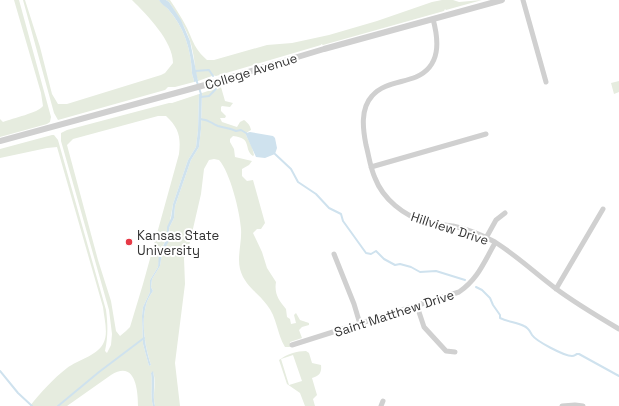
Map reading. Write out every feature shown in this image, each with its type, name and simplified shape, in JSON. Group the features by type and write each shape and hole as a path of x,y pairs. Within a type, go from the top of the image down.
{"street":[{"name":"College Avenue","path":"0,141 205,85 303,55 502,0"},
{"path":"523,0 546,82"},
{"name":"Hillview Drive","path":"433,19 437,32 437,49 432,62 416,77 390,84 379,90 371,97 365,109 363,131 375,179 390,201 401,210 426,222 454,226 495,242 556,289 619,329"},
{"path":"371,166 486,134"},
{"path":"556,289 603,209"},
{"path":"486,238 496,220 505,213"},
{"name":"Saint Matthew Drive","path":"292,346 459,292 476,278 495,242"},
{"path":"334,254 354,304 360,324"},
{"path":"417,306 424,327 446,351 455,352"},
{"path":"562,406 583,406"}],"shaded area":[{"path":"14,0 19,0 51,117 50,122 47,124 0,137 0,119 3,122 36,111 43,106 41,93"},
{"path":"23,0 25,0 40,47 52,94 58,104 67,104 161,75 165,73 173,63 169,46 164,37 152,21 132,0 159,0 174,16 186,39 194,82 175,87 168,87 165,90 58,120 54,113"},
{"path":"166,0 170,0 177,10 199,52 207,60 214,60 267,45 292,43 329,35 377,21 432,2 442,0 453,0 459,2 482,0 446,10 445,9 444,11 323,45 321,44 216,76 212,75 211,71 212,76 198,81 192,46 187,32 169,2"},
{"path":"619,81 619,92 614,94 611,83"},
{"path":"221,87 225,101 233,103 230,107 221,107 221,111 226,116 225,118 220,118 222,122 237,127 240,122 244,120 250,127 251,130 246,133 246,135 252,147 253,156 248,150 247,144 243,139 233,136 230,139 230,142 234,149 235,157 252,161 249,165 242,169 242,176 247,181 253,180 265,223 261,229 257,229 253,233 262,252 267,268 276,282 276,294 286,309 287,317 290,319 291,324 296,323 294,315 296,313 300,320 309,323 309,325 302,327 299,330 302,338 290,342 291,347 285,347 270,310 263,300 248,285 242,275 239,259 241,229 234,193 227,173 219,160 209,160 204,169 201,194 189,246 184,258 185,284 175,363 180,406 155,406 155,380 153,372 151,373 153,406 138,406 134,378 125,371 119,371 67,406 30,406 47,386 62,372 71,365 96,352 100,348 105,340 106,326 103,307 57,147 0,158 0,149 52,135 54,135 58,140 106,310 107,341 105,351 107,353 111,345 112,334 109,310 61,141 61,133 67,130 172,103 199,94 196,147 188,160 173,204 167,238 161,249 158,267 150,280 150,292 143,307 143,344 149,366 151,365 145,343 144,327 146,303 153,291 151,287 152,279 160,266 162,253 170,237 169,228 174,218 175,206 191,160 199,147 202,93 214,89 214,92","holes":["158,116 166,116 174,125 178,133 180,143 179,154 130,327 120,336 116,331 111,301 98,260 67,145 73,139"]},
{"path":"306,351 309,353 312,363 321,365 320,374 312,378 317,395 313,399 315,406 305,406 300,393 287,384 279,360 282,358 296,352","holes":["293,355 302,381 289,385 281,359"]}],"water":[{"path":"159,0 166,0 169,2 181,20 190,41 198,81 194,82 186,39 174,16"},
{"path":"202,93 199,147 191,160 175,206 174,218 169,228 169,241 162,253 160,266 152,279 151,287 153,291 147,301 144,320 144,335 151,365 149,366 143,344 143,307 150,292 150,280 158,267 159,254 167,238 167,227 171,218 173,204 188,160 196,147 199,94"},
{"path":"250,132 273,136 275,138 277,148 275,154 265,158 256,157 246,135 246,133"},
{"path":"153,371 155,406 153,406 152,398 151,373"}],"waterway":[{"path":"195,71 209,70 213,76"},
{"path":"196,79 201,94"},
{"path":"201,97 209,96 216,89"},
{"path":"200,119 204,119 218,126 236,131 241,130 246,133"},
{"path":"275,154 291,169 298,182 316,194 329,208 341,214 343,221 366,253 371,254 376,251 384,259 395,265 400,264 411,267 420,272 436,271 465,280"},
{"path":"476,287 482,290 490,298 500,315 500,318 526,327 535,338 557,351 572,356 579,354 619,376"},
{"path":"58,406 99,372 144,338"},
{"path":"0,371 18,393 32,406"}],"place":[{"name":"Kansas State University","path":"129,242"}]}
